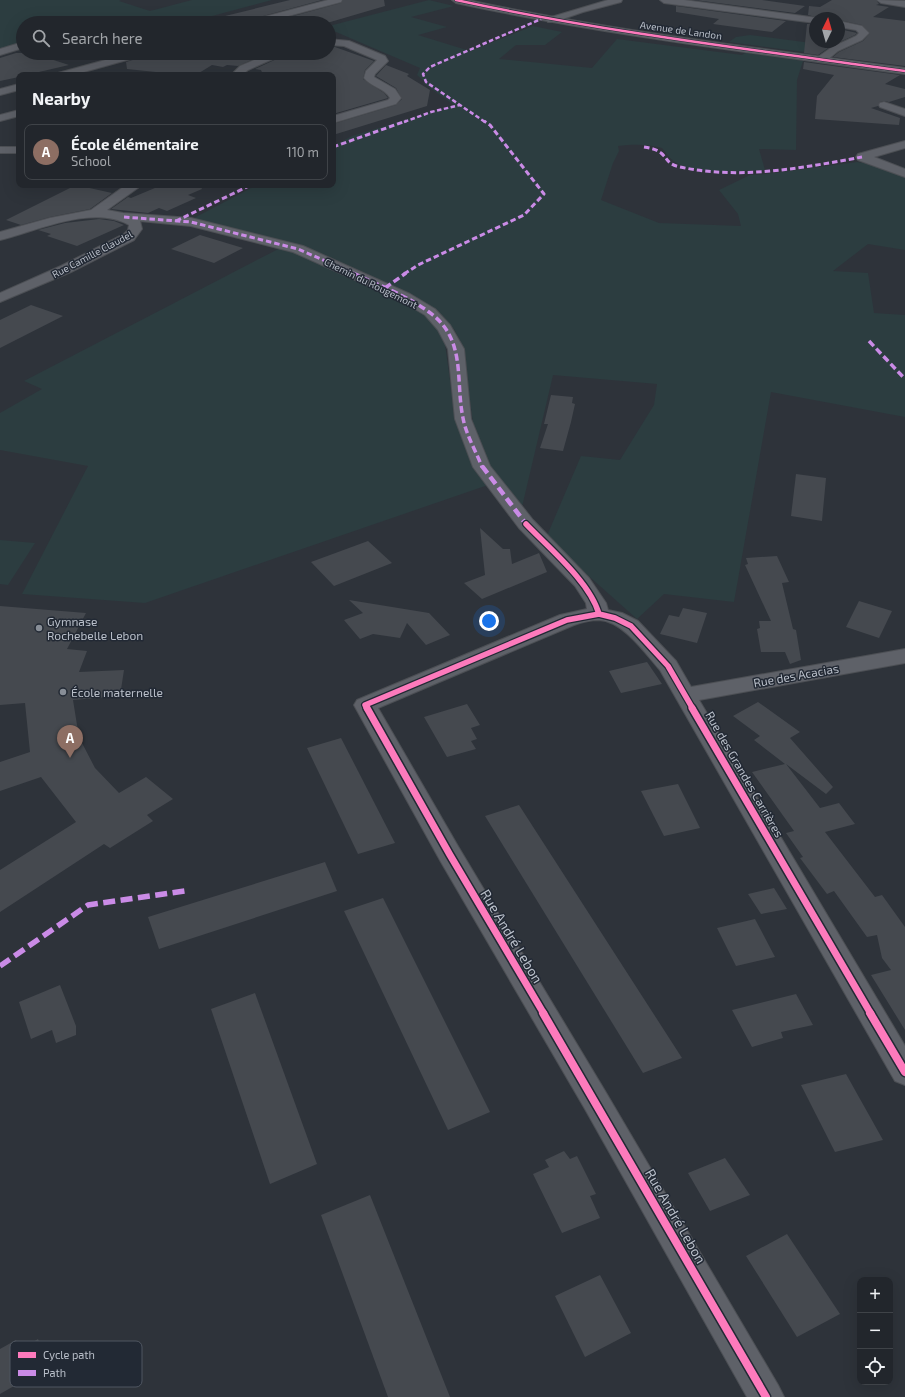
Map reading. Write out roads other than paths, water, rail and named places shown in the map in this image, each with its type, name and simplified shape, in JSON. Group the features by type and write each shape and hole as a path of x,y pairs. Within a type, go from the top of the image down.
{"street":[{"path":"277,16 338,0"},
{"name":"Avenue de Landon","path":"456,0 551,20 650,37 905,71"},
{"path":"551,20 573,12 618,0"},
{"path":"664,0 809,19"},
{"path":"881,0 905,4"},
{"path":"845,25 859,28 864,33 859,38 845,44"},
{"path":"336,42 346,43 381,58 383,61 370,74 369,78 372,82 394,93 396,98 392,102 336,119"},
{"path":"0,52 16,47"},
{"path":"822,59 837,48"},
{"path":"73,72 117,60"},
{"path":"239,72 244,68 263,60"},
{"path":"0,92 16,88"},
{"path":"884,105 905,113"},
{"path":"0,118 16,114"},
{"path":"905,144 862,157 905,173"},
{"path":"0,150 16,150"},
{"path":"96,213 130,188"},
{"name":"Rue Camille Claudel","path":"0,236 78,215 96,213 124,217 135,223 136,227 136,231 129,236 66,269 0,298"},
{"name":"Chemin du Rougemont","path":"124,217 191,222 298,249 405,297 430,312 445,328 456,349 463,419 482,468 526,524 582,582 596,603 599,614"},
{"name":"Rue des Grandes Carrières","path":"599,614 615,618 631,626 668,666 905,1072"},
{"name":"Rue André Lebon","path":"599,614 567,620 364,705 446,849 599,1107 766,1397"},
{"name":"Rue des Acacias","path":"686,695 905,656"}],"place":[{"name":"Gymnase Rochebelle Lebon","path":"39,628"},
{"name":"École maternelle","path":"63,692"},
{"name":"École élémentaire","path":"70,758"}]}
